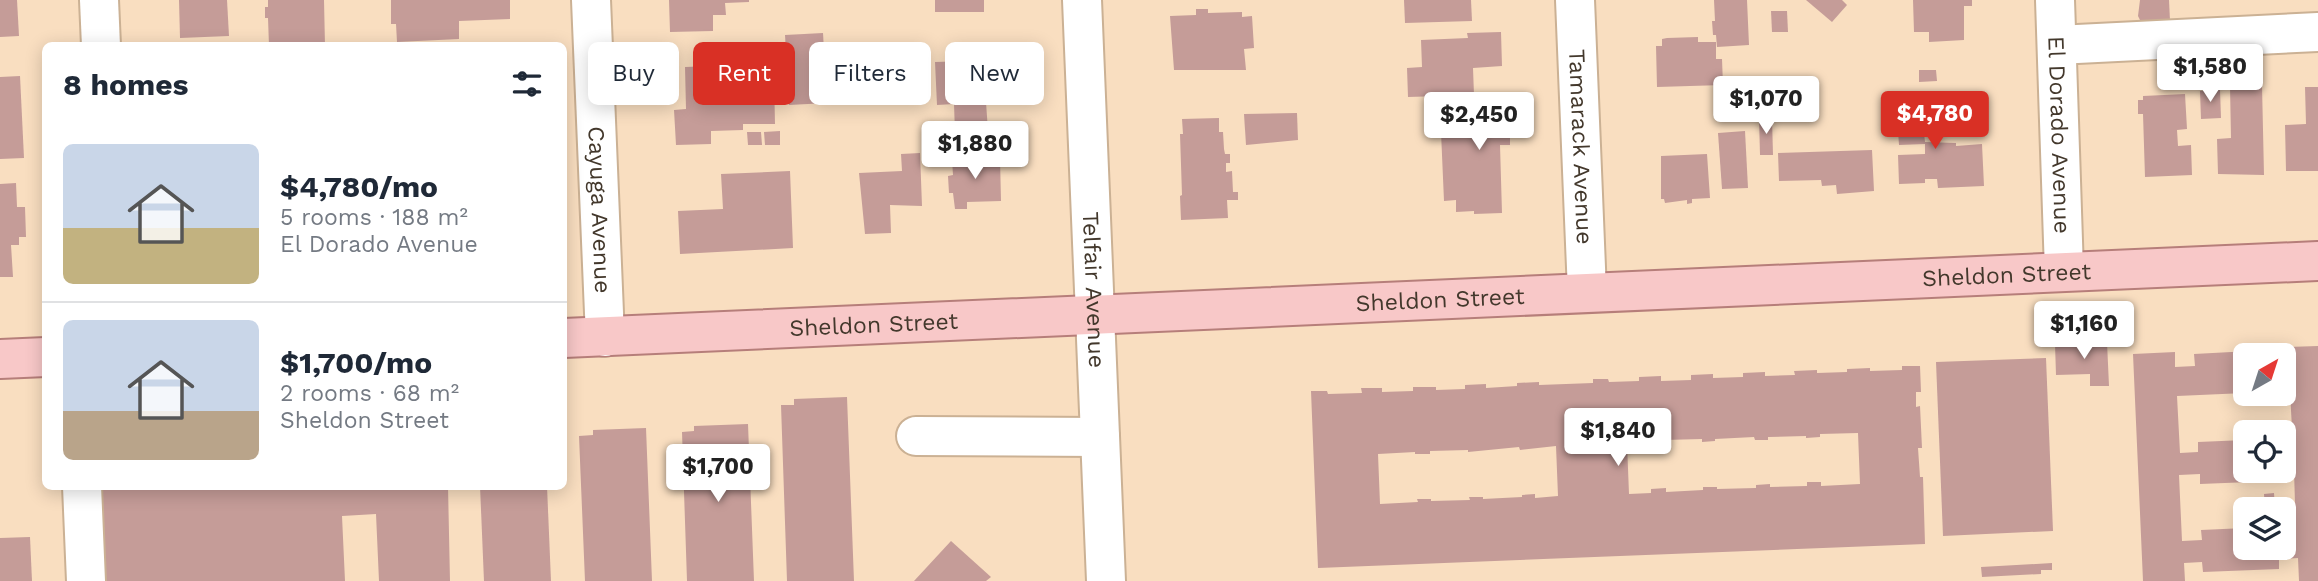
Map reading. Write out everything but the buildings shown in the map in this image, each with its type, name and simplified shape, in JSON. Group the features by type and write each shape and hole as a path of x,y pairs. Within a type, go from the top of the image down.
{"main road":[{"name":"Sheldon Street","path":"567,338 2318,261"},
{"path":"0,359 42,357"}],"street":[{"path":"99,0 101,42"},
{"name":"Cayuga Avenue","path":"592,0 605,337"},
{"name":"Telfair Avenue","path":"1082,0 1105,581"},
{"name":"Tamarack Avenue","path":"1575,0 1587,292"},
{"name":"El Dorado Avenue","path":"2055,0 2064,271"},
{"path":"2056,45 2318,33"},
{"path":"916,436 1100,437"},
{"path":"82,490 86,581"}]}
